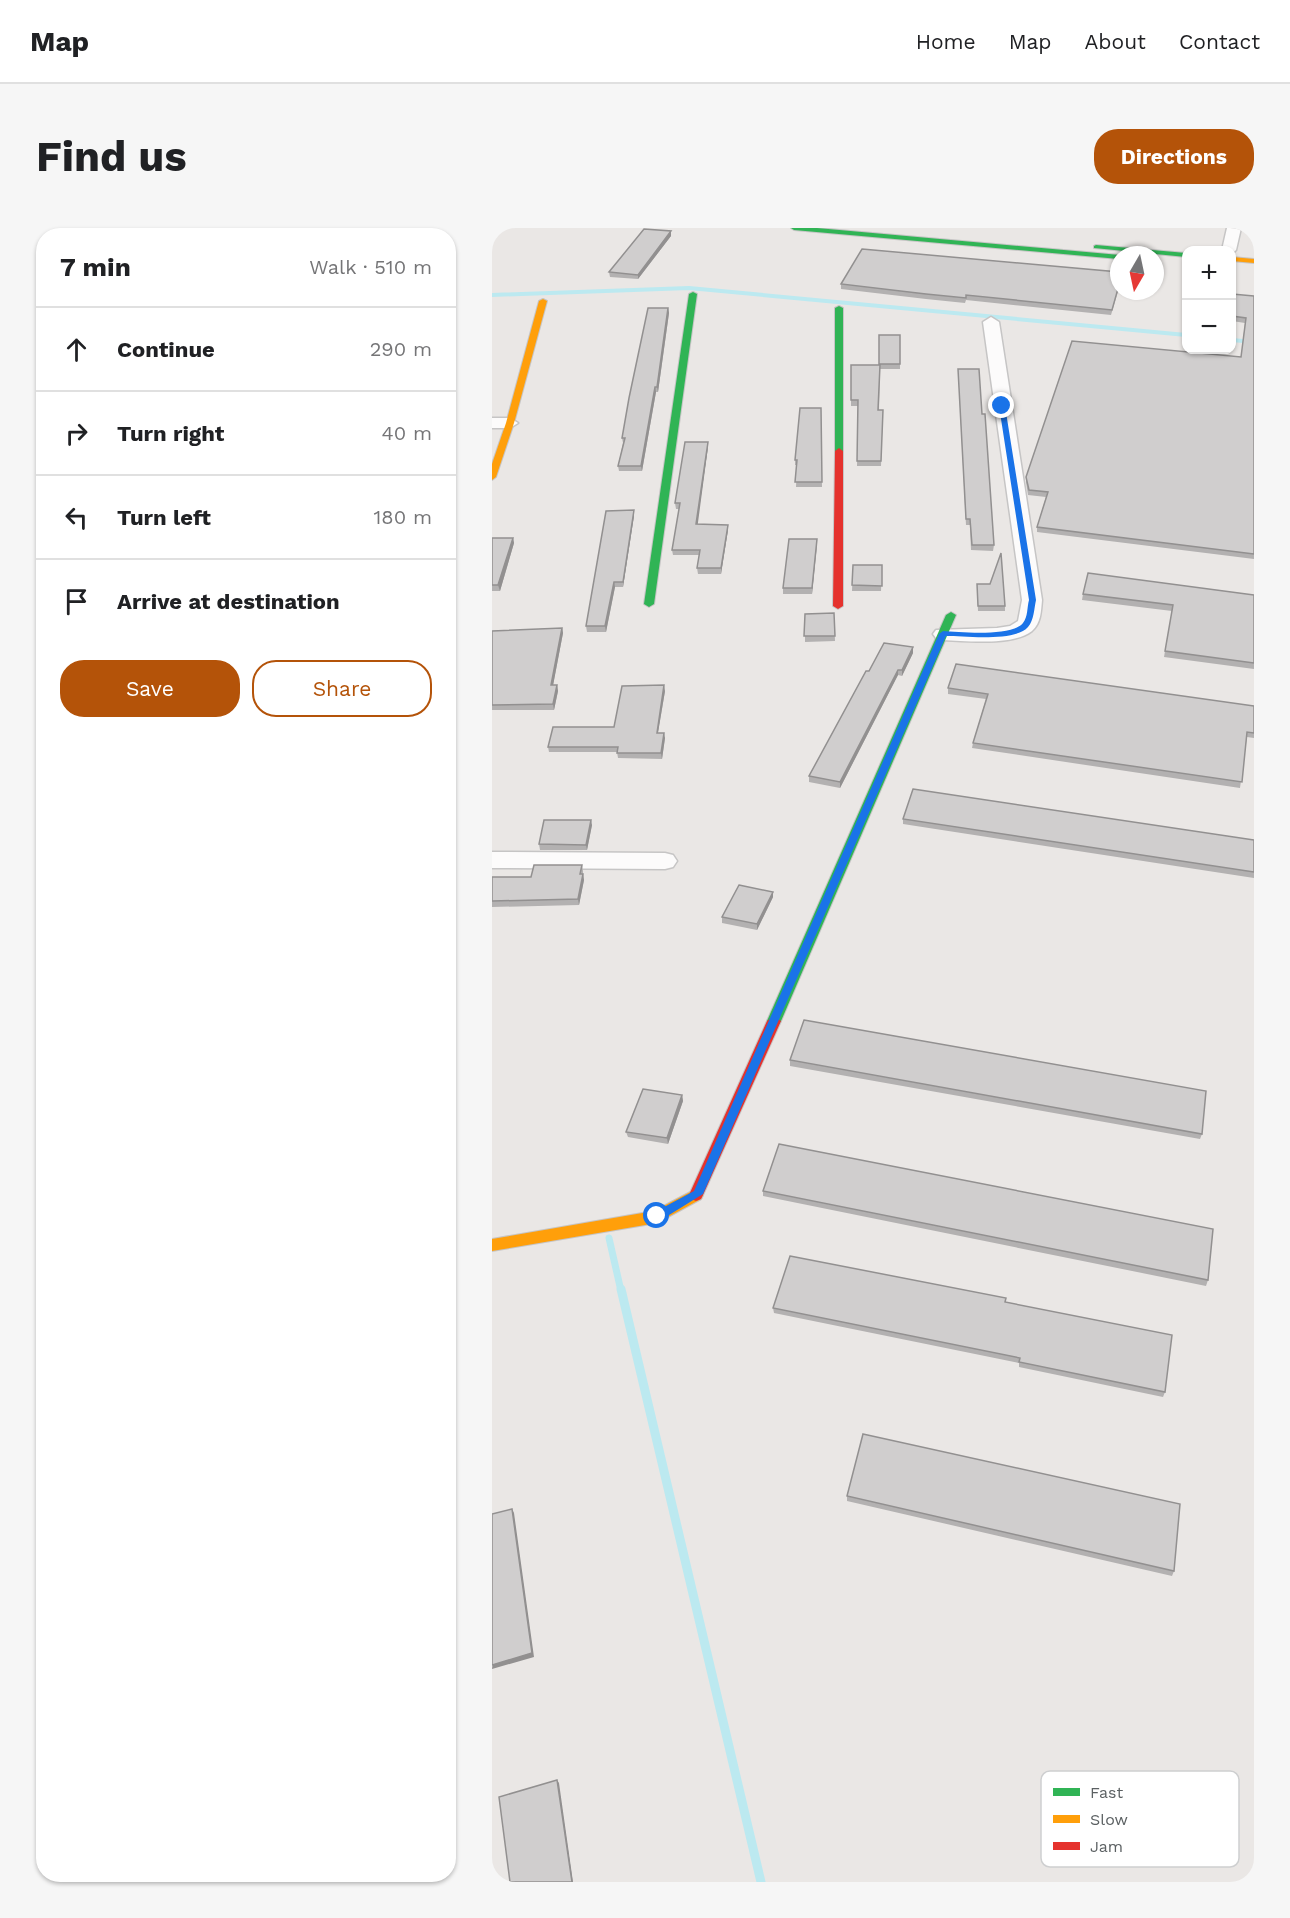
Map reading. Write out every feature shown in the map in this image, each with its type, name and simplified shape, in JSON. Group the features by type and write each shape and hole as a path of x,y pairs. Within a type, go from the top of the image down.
{"street":[{"path":"794,228 1110,256"},
{"path":"889,228 1182,255"},
{"path":"1230,246 1234,228"},
{"path":"1236,259 1254,261"},
{"path":"1164,261 1182,263"},
{"path":"1236,267 1254,269"},
{"path":"649,604 693,294"},
{"path":"492,477 510,423 543,301"},
{"path":"838,606 839,308"},
{"path":"943,634 1002,634 1024,627 1029,620 1032,600 991,322"},
{"path":"492,423 510,423"},
{"path":"492,1245 657,1216 698,1194 951,615"},
{"path":"492,860 666,861"}],"building":[{"path":"644,229 671,231 638,275 609,272"},
{"path":"862,249 1110,271 1110,300 1115,300 1112,310 966,295 966,298 841,284"},
{"path":"1236,294 1254,296 1254,554 1037,527 1048,492 1029,490 1026,477 1072,341 1182,351 1182,354 1241,357 1246,318 1236,317"},
{"path":"648,308 668,308 657,387 655,387 641,466 618,466 625,438 622,438 629,398"},
{"path":"879,335 900,335 900,364 879,364"},
{"path":"851,365 880,365 878,410 883,410 881,461 857,461 858,400 851,400"},
{"path":"958,369 979,369 982,414 985,414 994,545 972,545 970,519 966,519"},
{"path":"800,408 821,408 822,482 795,482"},
{"path":"685,442 708,442 696,524 728,525 721,568 697,568 700,550 672,550 680,503 675,503"},
{"path":"634,510 623,582 614,582 605,626 586,626 606,511"},
{"path":"492,538 513,538 498,585 492,585"},
{"path":"789,539 817,539 812,588 783,588"},
{"path":"1001,553 1005,606 978,606 977,584 990,584"},
{"path":"853,565 882,565 882,586 852,585"},
{"path":"1088,573 1254,595 1254,663 1165,651 1173,605 1083,594"},
{"path":"834,613 835,636 804,636 805,614"},
{"path":"562,628 551,685 557,685 553,704 492,705 492,631"},
{"path":"884,643 913,647 902,670 898,670 840,782 809,776 866,671 869,671"},
{"path":"956,664 1254,706 1254,733 1247,732 1242,782 973,743 988,694 948,688"},
{"path":"664,685 657,733 664,733 661,753 617,753 618,747 548,747 553,727 614,727 622,686"},
{"path":"913,789 1254,840 1254,872 903,819"},
{"path":"544,820 591,820 586,845 539,844"},
{"path":"534,865 582,865 580,874 583,874 578,899 492,901 492,877 531,877"},
{"path":"739,885 773,892 757,924 722,917"},
{"path":"804,1020 1206,1091 1202,1134 790,1060"},
{"path":"643,1089 682,1095 667,1138 626,1132"},
{"path":"779,1144 1213,1229 1208,1280 763,1191"},
{"path":"790,1256 1006,1298 1005,1302 1172,1335 1165,1392 1019,1362 1020,1358 773,1308"},
{"path":"863,1434 1180,1504 1174,1571 847,1496"},
{"path":"512,1509 532,1653 492,1665 492,1514"},
{"path":"557,1780 572,1882 510,1882 499,1797"}],"waterway":[{"path":"492,295 689,288 1182,335"},
{"path":"1236,340 1254,342"},
{"path":"609,1238 621,1291"},
{"path":"621,1289 761,1882"}],"traffic: fast":[{"path":"794,228 1110,256"},
{"path":"1096,247 1182,255"},
{"path":"649,604 693,294"},
{"path":"839,308 839,451"},
{"path":"774,1021 951,615"}],"traffic: slow":[{"path":"1236,259 1254,261"},
{"path":"492,477 510,423 543,301"},
{"path":"492,1245 657,1217 696,1195"}],"traffic: jam":[{"path":"838,606 839,451"},
{"path":"696,1195 774,1021"}],"route":[{"path":"657,1216 698,1194 943,634 1002,634 1024,627 1029,620 1032,600 1002,406"}]}
